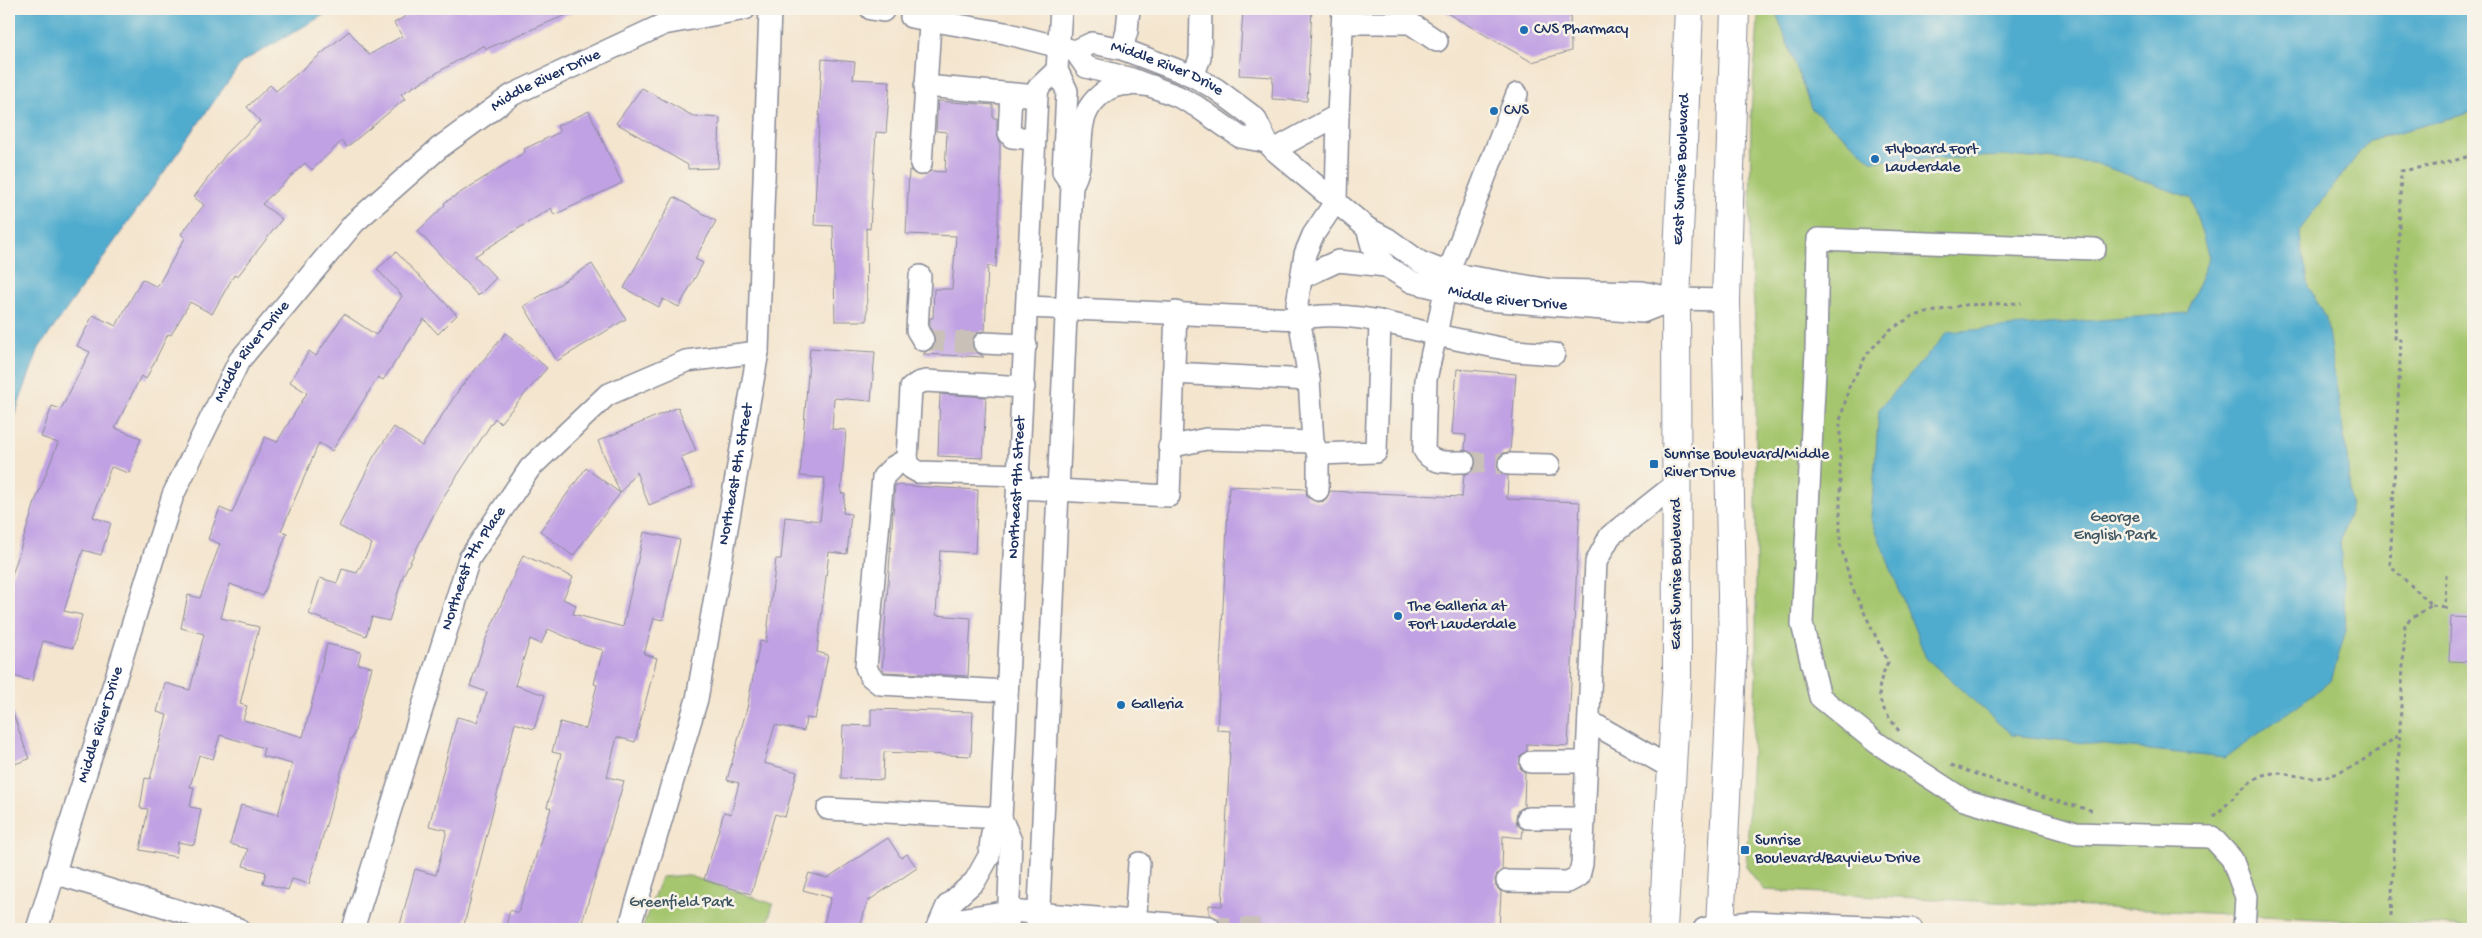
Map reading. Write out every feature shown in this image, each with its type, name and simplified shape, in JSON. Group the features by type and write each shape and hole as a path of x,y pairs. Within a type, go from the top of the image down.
{"main road":[{"path":"1715,928 1733,646 1726,300 1735,9"},
{"name":"East Sunrise Boulevard","path":"1663,929 1677,676 1676,299 1689,12"}],"street":[{"name":"Middle River Drive","path":"37,929 173,495 239,361 354,223 439,148 512,95 664,24 745,9"},
{"name":"Northeast 8th Street","path":"629,929 697,699 758,352 770,9"},
{"path":"925,86 1037,96 1038,88 1058,70 1068,49 1061,9"},
{"path":"1122,50 1127,31 1129,9"},
{"path":"1193,76 1200,58 1201,9"},
{"path":"1318,490 1309,380 1297,304 1305,254 1313,235 1336,201 1338,114 1346,13 1410,23 1437,41"},
{"name":"Middle River Drive","path":"924,15 972,18 1006,33 1068,49 1092,43 1122,50 1193,76 1216,89 1256,118 1271,146 1367,228 1388,239 1446,282 1487,300 1642,312 1676,299 1726,300"},
{"path":"921,164 925,86 924,15"},
{"name":"Middle River Drive","path":"1068,49 1086,67 1152,86 1196,106 1240,137 1271,146"},
{"path":"1058,70 1067,91 1063,172 1072,185"},
{"path":"1038,921 1072,185 1079,174 1082,129 1086,109 1105,89 1128,83 1152,86"},
{"path":"1464,462 1436,461 1431,459 1424,450 1426,379 1446,282 1517,94"},
{"path":"1011,95 1009,133 1012,137 1036,139"},
{"name":"Northeast 9th Street","path":"1009,920 1011,842 1001,818 1020,482 1037,96"},
{"path":"1271,146 1338,114"},
{"name":"Middle River Drive","path":"1367,228 1372,246 1386,266 1412,282 1446,282"},
{"path":"2094,249 1818,239 1816,350 1802,624 1820,697 1878,743 1964,800 2076,832 2212,837 2232,860 2246,897 2244,929"},
{"path":"1301,278 1338,261 1386,266"},
{"path":"920,276 917,330 924,340"},
{"path":"1028,307 1176,312 1299,319 1315,316 1380,321 1436,335 1515,351 1554,354"},
{"path":"1024,387 926,381 918,383 911,388 907,459 912,468 918,472 1020,482 1058,490 1169,496 1169,447 1176,312"},
{"path":"1169,447 1206,438 1376,452 1380,321"},
{"path":"984,343 1026,345"},
{"name":"Northeast 7th Place","path":"353,929 469,559 530,468 606,395 686,361 758,352"},
{"path":"1173,373 1309,380"},
{"path":"907,459 893,467 883,477 866,667 870,676 880,684 1008,691"},
{"path":"1509,464 1549,465"},
{"path":"1507,881 1568,882 1579,876 1584,818 1596,562 1610,536 1677,484"},
{"path":"1589,722 1671,768"},
{"path":"1532,762 1587,762"},
{"path":"828,810 1001,818 992,833 989,856 975,881 947,906 936,929"},
{"path":"1528,818 1584,818"},
{"path":"1135,925 1139,863"},
{"path":"54,874 239,929"},
{"path":"936,929 960,919 1209,927"},
{"path":"1715,928 1753,922 1912,929"}],"path":[{"path":"2445,607 2432,605 2390,566 2401,340 2395,340 2401,171 2446,163 2473,155"},
{"path":"1907,737 1899,731 1879,703 1880,679 1888,662 1852,587 1840,543 1840,421 1849,387 1867,354 1888,331 1913,316 1963,305 2021,303"},
{"path":"2446,574 2445,607 2448,613"},
{"path":"2391,916 2404,623 2432,605"},
{"path":"2205,816 2214,816 2230,800 2260,776 2275,772 2313,778 2329,776 2346,770 2399,735"},
{"path":"1944,762 2030,794 2102,812"}],"green space":[{"name":"George English Park","path":"1759,9 1775,9 1811,108 2008,156 2095,163 2369,140 2473,112 2473,927 1764,890 1746,867 1756,677 1756,337 1750,243 1751,111"},
{"name":"Greenfield Park","path":"687,875 773,904 766,929 642,929 661,877"}],"water":[{"path":"9,9 334,9 242,62 39,348 9,430"},
{"path":"1775,9 2473,9 2473,112 2369,140 2299,231 2309,287 2326,318 2347,457 2351,505 2340,542 2346,630 2331,681 2225,758 2012,735 1926,658 1871,518 1879,409 1948,332 2187,313 2209,257 2191,198 2095,163 2008,156 1872,161 1811,108"}],"building":[{"path":"401,9 580,9 486,49 484,45 401,94 405,99 347,147 342,141 312,170 305,163 262,204 282,219 237,277 234,275 212,314 190,302 171,335 168,334 146,379 141,376 115,428 141,438 129,473 111,467 93,517 111,523 101,555 83,550 64,611 82,615 73,648 43,641 32,681 9,675 9,585 36,499 58,443 41,437 52,406 61,409 90,352 77,346 93,315 116,326 142,279 157,287 185,238 181,234 204,205 194,197 226,154 260,121 247,107 270,85 276,91 349,31 369,55 402,36 394,23 406,16"},
{"path":"1243,9 1312,9 1307,101 1272,99 1273,77 1239,75"},
{"name":"CVS Pharmacy","path":"1440,9 1570,9 1571,51 1532,62"},
{"path":"822,59 855,62 853,79 890,81 886,133 876,132 870,229 866,228 867,321 835,321 833,226 814,225"},
{"path":"642,88 693,116 720,118 718,168 688,169 688,165 616,123"},
{"path":"938,101 993,105 993,118 997,118 997,132 1000,142 1000,174 996,267 988,266 985,331 978,332 972,342 973,349 984,357 923,354 934,346 935,340 930,327 930,318 933,318 934,289 952,289 956,236 906,234 909,170 921,176 931,171 945,172 947,132 936,131"},
{"path":"589,111 622,183 554,215 551,208 475,256 496,278 478,296 418,231 445,205 444,203 525,152 524,149 560,132 557,126"},
{"path":"674,197 716,221 695,259 703,263 679,307 663,299 659,307 624,288"},
{"path":"396,252 457,315 438,334 424,319 383,380 378,377 332,451 319,443 281,531 287,533 263,596 230,584 221,618 259,627 240,704 247,706 243,720 303,737 327,644 361,652 358,664 372,667 353,738 351,738 309,884 292,879 288,890 263,883 266,872 243,866 248,849 230,844 241,805 278,815 292,764 262,756 264,748 220,735 213,759 199,755 190,787 194,787 190,807 201,809 194,845 178,842 176,857 140,850 148,809 140,808 145,778 150,779 167,715 157,712 165,683 190,690 204,634 181,628 188,595 200,598 220,544 208,539 220,508 232,513 265,437 277,442 307,393 290,382 309,351 316,356 344,314 376,335 402,296 377,269"},
{"path":"592,264 626,319 557,361 524,306"},
{"path":"506,333 547,368 500,423 495,418 440,502 403,576 389,621 372,617 366,636 309,614 320,578 337,583 342,569 357,573 372,544 339,526 374,456 394,427 422,446 460,388"},
{"path":"810,348 875,352 871,401 834,398 832,429 846,430 841,493 845,494 843,513 851,514 847,554 829,552 817,652 828,655 815,719 806,718 804,731 775,725 764,763 797,772 785,817 775,814 751,894 704,880 724,812 731,814 739,783 727,780 747,708 760,641 766,642 776,559 781,559 785,517 820,521 825,478 800,476"},
{"name":"The Galleria at Fort Lauderdale","path":"1457,369 1516,374 1510,452 1503,453 1497,463 1498,470 1508,476 1507,499 1580,502 1568,746 1527,744 1527,751 1520,756 1520,768 1525,773 1524,807 1517,811 1516,818 1517,825 1523,829 1522,838 1503,836 1502,870 1497,874 1495,880 1496,887 1501,892 1499,929 1221,929 1220,921 1209,914 1209,905 1222,906 1231,731 1217,730 1229,486 1306,489 1307,497 1318,502 1325,501 1330,491 1462,497 1464,475 1471,472 1476,461 1474,455 1465,450 1466,435 1452,434"},
{"path":"940,394 986,397 983,458 938,456"},
{"path":"678,407 696,451 681,457 693,487 649,505 636,472 573,556 540,531 586,468 620,493 598,441"},
{"path":"895,485 978,490 975,553 940,551 936,615 971,618 968,676 885,672 882,669"},
{"path":"644,532 680,540 663,620 654,618 644,654 657,658 635,742 617,737 607,777 624,781 580,929 505,929 510,910 518,913 551,808 547,807 561,754 552,752 560,722 586,729 597,685 594,684 603,650 585,645 548,629 541,644 530,639 515,685 545,695 534,729 515,723 463,929 399,929 415,869 436,875 447,830 429,826 457,717 477,722 487,692 470,686 485,641 523,555 573,577 563,599 576,605 573,614 623,627"},
{"path":"2451,617 2473,618 2473,662 2449,661"},
{"path":"9,708 11,708 29,759 9,766"},
{"path":"871,709 973,712 971,756 884,752 883,780 841,778 843,725 871,726"},
{"path":"888,838 901,858 907,854 917,868 868,901 859,929 822,929 831,898 803,890 809,873 827,878"}],"tunnel":[{"path":"923,340 984,343"},
{"path":"1464,462 1509,464"},
{"path":"1209,927 1259,929"}],"place":[{"name":"CVS Pharmacy","path":"1524,30"},
{"name":"CVS","path":"1494,111"},
{"name":"Flyboard Fort Lauderdale","path":"1875,159"},
{"name":"Sunrise Boulevard/Middle River Drive","path":"1654,464"},
{"name":"The Galleria at Fort Lauderdale","path":"1398,616"},
{"name":"Galleria","path":"1121,705"},
{"name":"Sunrise Boulevard/Bayview Drive","path":"1745,850"}]}
